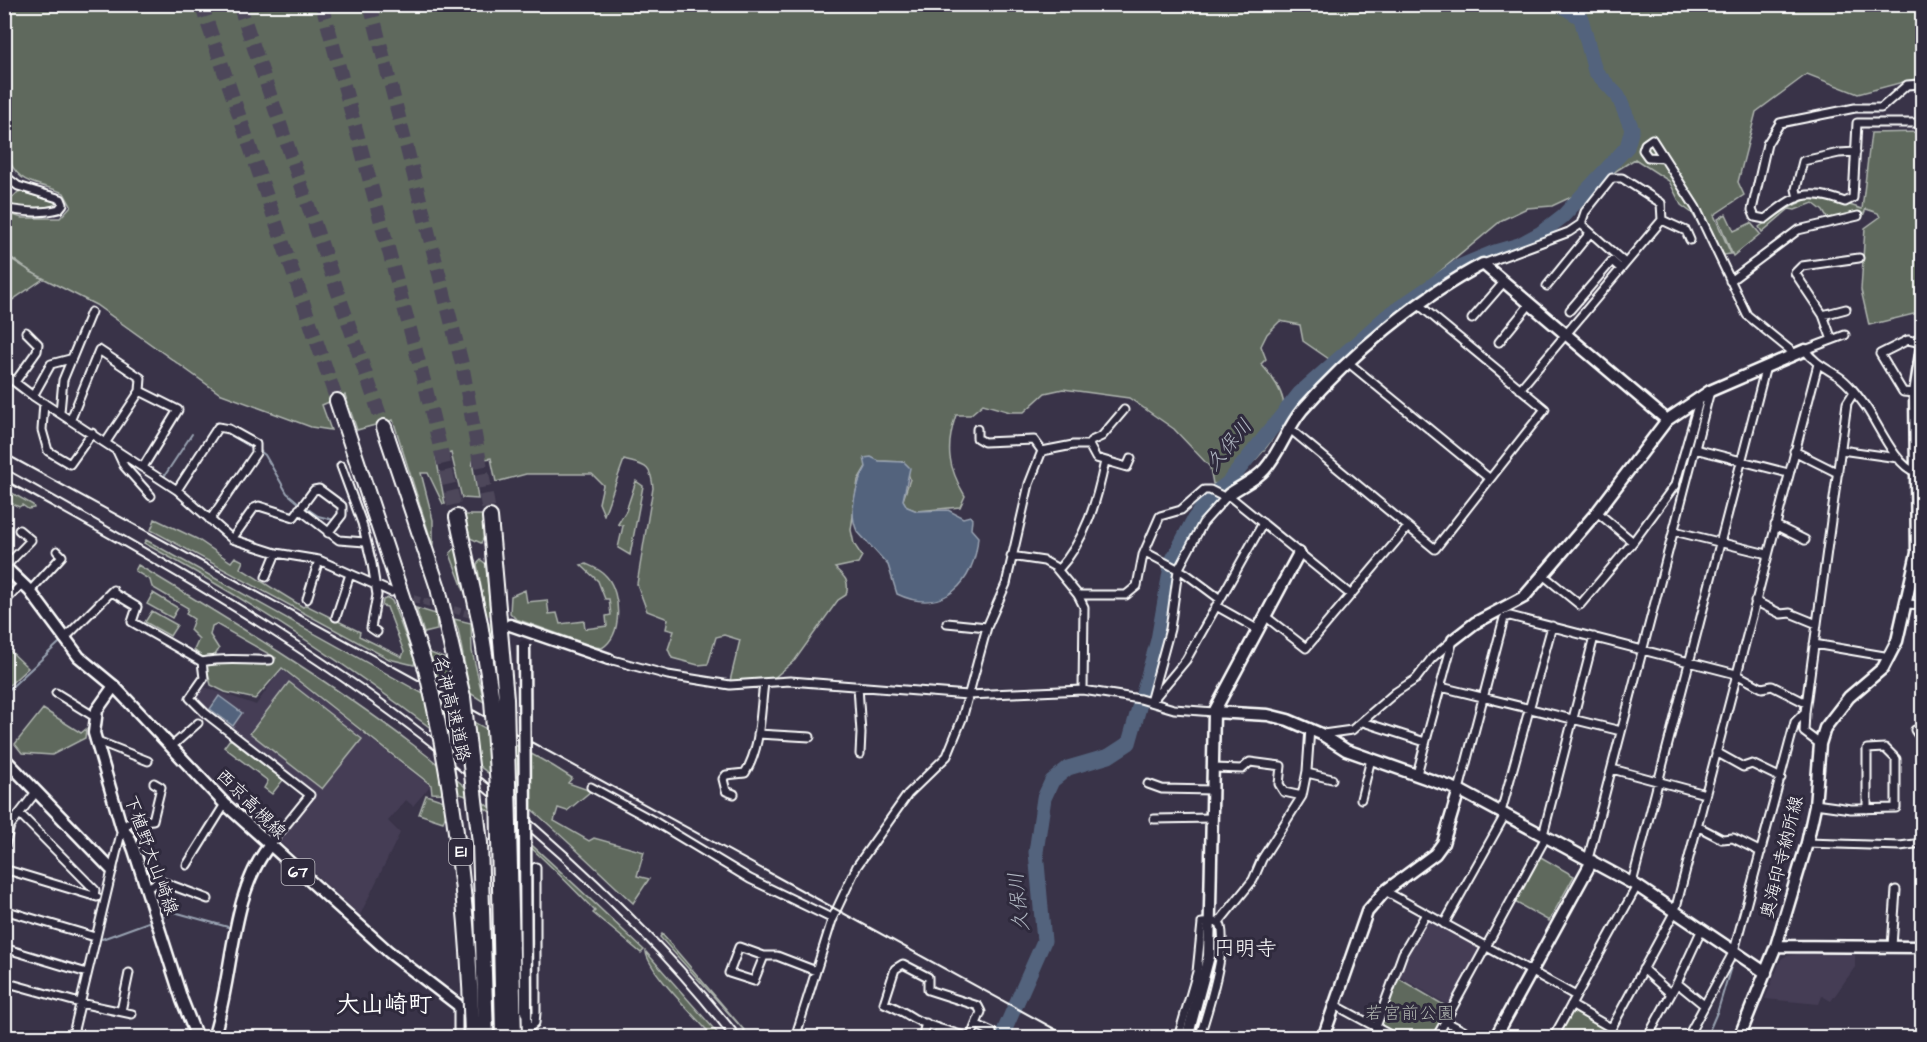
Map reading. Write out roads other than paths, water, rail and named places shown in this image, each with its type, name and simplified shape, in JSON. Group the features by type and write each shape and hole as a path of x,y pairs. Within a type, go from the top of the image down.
{"highway":[{"name":"名神高速道路","path":"337,401 426,669 446,755 460,849 469,940 472,1038"},
{"name":"名神高速道路","path":"384,427 438,588 463,697 480,843 486,1038"},
{"name":"名神高速道路","path":"456,517 499,700 502,1038"},
{"name":"名神高速道路","path":"490,517 499,700 522,1035"}],"street":[{"path":"1923,84 1907,84 1881,108 1855,108 1780,123 1767,144 1752,210 1755,218 1765,219 1789,200 1819,193 1845,202 1853,198 1857,123 1923,123"},
{"path":"1798,198 1796,189 1803,161 1839,153 1856,152"},
{"path":"1664,158 1696,208 1746,315 1840,377 1854,392 1898,458 1909,470 1916,472"},
{"path":"1145,701 1170,629 1173,568 1221,494 1267,467 1301,411 1350,363 1418,304 1456,278 1483,264 1569,232 1581,224 1585,212 1612,178 1622,178 1661,203 1662,220 1520,388"},
{"path":"4,208 20,212 50,212 59,209 63,204 61,199 18,186 9,179"},
{"path":"1730,281 1798,230 1858,216"},
{"path":"1662,220 1686,231 1690,240"},
{"path":"1581,224 1623,266"},
{"path":"1547,286 1590,233"},
{"path":"1832,340 1823,315 1796,273 1802,266 1859,258"},
{"path":"1570,310 1612,261 1623,266"},
{"path":"1483,264 1667,420"},
{"path":"1472,320 1504,282"},
{"path":"1290,429 1434,549 1545,409 1418,304"},
{"path":"1499,342 1530,304"},
{"path":"1823,315 1846,309"},
{"path":"60,412 63,380 90,312"},
{"path":"15,382 37,351 38,344 26,332"},
{"path":"1321,734 1352,730 1396,692 1416,679 1432,658 1474,622 1524,597 1597,512 1667,420 1710,391 1845,335"},
{"path":"1915,393 1903,392 1880,354 1908,340 1923,342"},
{"name":"奥海印寺納所線","path":"1739,1038 1776,946 1806,843 1815,804 1820,744 1832,717 1849,697 1870,682 1890,657 1907,604 1920,553 1915,393 1923,347"},
{"path":"70,419 99,350 141,378 140,392 106,442"},
{"path":"33,396 51,364 70,359"},
{"path":"1350,363 1490,479"},
{"path":"1606,1037 1675,911 1774,525 1818,364"},
{"path":"1554,1037 1634,884 1658,781 1766,366"},
{"path":"4,374 33,396 116,448 177,490 232,539 276,553 319,560 391,592"},
{"path":"1495,1038 1590,860 1621,731 1710,391"},
{"path":"140,392 178,410 143,466"},
{"path":"1820,744 1804,732 1804,712 1847,403 1854,392"},
{"path":"1543,575 1580,604 1633,542 1675,485 1700,398"},
{"path":"44,403 42,430 48,451 70,464 92,433"},
{"path":"1089,445 1091,441 1102,436 1124,410"},
{"path":"177,490 218,427 229,429 256,444 256,453 210,520"},
{"path":"977,429 977,438 984,442 1034,440 1042,451"},
{"path":"1042,451 1073,445 1089,445"},
{"path":"1089,445 1096,458 1105,461 1127,467 1131,458"},
{"path":"116,448 124,466 151,496"},
{"path":"1695,449 1788,473"},
{"path":"1841,450 1898,458"},
{"path":"795,1038 839,902 873,842 908,794 947,756 969,695 987,627 1006,584 1029,484 1042,451"},
{"path":"1794,451 1838,472"},
{"path":"1058,570 1080,540 1093,511 1105,461"},
{"path":"341,466 362,523 376,587 377,596 370,628 377,632"},
{"path":"232,539 254,508 259,506 294,517 314,490 319,489 342,506 342,515 328,533"},
{"path":"1078,595 1126,595 1132,592 1137,586 1145,552 1160,516 1181,510 1204,490 1221,494 1263,524 1351,595"},
{"path":"299,509 339,540 365,542"},
{"path":"1597,512 1633,542"},
{"path":"1145,701 1186,660 1263,524"},
{"path":"1774,525 1805,540"},
{"path":"1264,616 1306,648 1408,527"},
{"path":"5,567 31,540 19,530"},
{"path":"1674,531 1767,554"},
{"path":"4,602 26,587 62,556 57,551"},
{"path":"1145,552 1173,568 1218,603 1257,629"},
{"path":"266,577 276,553"},
{"path":"1187,1038 1204,979 1215,922 1214,712 1299,553"},
{"path":"1011,556 1044,561 1058,570 1078,595 1084,607 1083,690"},
{"path":"307,599 319,560"},
{"name":"西京高槻線","path":"5,567 26,587 80,657 114,686 225,804 269,846 389,952 458,1007 502,1038"},
{"path":"336,616 350,574"},
{"path":"64,639 113,590 137,607 132,622 202,662 219,658 239,662 270,660"},
{"path":"1755,601 1781,614 1790,613 1817,624"},
{"path":"1907,604 1923,605"},
{"path":"1323,1038 1367,912 1385,891 1435,854 1443,843 1504,618 1510,616 1736,674 1762,688 1772,686 1806,703"},
{"path":"947,623 987,627"},
{"path":"510,625 609,659 689,679 730,685 790,681 969,695 1083,690 1145,701 1174,709 1268,715 1310,728 1339,747 1459,790 1634,884 1766,973"},
{"path":"1444,924 1503,813 1551,626"},
{"path":"522,1035 526,1012 524,631"},
{"path":"1436,1038 1545,836 1594,637"},
{"path":"1418,774 1453,640"},
{"path":"1814,644 1890,657"},
{"path":"202,662 204,678 190,698 205,713 310,795 252,869 213,1038"},
{"path":"734,794 726,791 723,779 726,774 745,774 753,756 764,683"},
{"path":"56,693 95,717 114,686"},
{"path":"858,686 860,754"},
{"path":"1441,687 1621,731"},
{"path":"1687,1038 1734,951 1796,722 1804,712"},
{"name":"下植野大山崎線","path":"95,717 95,740 123,829 129,837 182,1000 197,1038"},
{"path":"1363,722 1425,742"},
{"path":"172,746 198,723"},
{"path":"1215,922 1253,880 1262,859 1302,795 1307,773 1310,728"},
{"path":"1915,730 1923,740"},
{"path":"758,734 810,737"},
{"path":"95,740 148,761"},
{"path":"1815,804 1867,809 1896,808 1896,759 1885,748 1867,749 1867,809"},
{"path":"1716,752 1743,767 1752,764 1781,777"},
{"path":"4,758 111,869"},
{"path":"1361,800 1371,759"},
{"path":"1214,768 1242,769 1250,762 1281,766 1279,784 1284,792 1302,795"},
{"path":"1612,769 1705,794"},
{"path":"1307,773 1332,779"},
{"path":"72,1038 111,869 123,829 130,822 153,820 161,787 154,783"},
{"path":"1148,784 1162,789 1213,790"},
{"path":"591,787 652,820 750,879 833,918"},
{"path":"4,850 10,826 36,792"},
{"path":"187,864 225,804"},
{"path":"20,814 95,890 94,896"},
{"path":"1154,819 1213,818"},
{"path":"1697,826 1722,839 1733,838 1761,852"},
{"path":"1806,843 1900,846 1923,843"},
{"path":"522,1035 535,1023 536,1013 536,867"},
{"path":"4,869 104,899"},
{"path":"147,888 160,881 208,899"},
{"path":"1892,946 1896,890"},
{"path":"1385,891 1576,996"},
{"path":"4,910 95,936"},
{"path":"1376,1026 1403,953 1426,914"},
{"path":"1178,1038 1197,972 1202,923 1215,922 1223,927 1220,954 1215,985 1199,1038"},
{"path":"1647,1038 1677,983 1702,929"},
{"path":"1776,946 1923,946"},
{"path":"764,956 754,981 729,973 739,947 764,956 777,956 816,970"},
{"path":"4,948 87,973"},
{"path":"903,964 928,977 928,990 978,1006 981,1012 977,1025 967,1037 926,1023 912,1017 906,1011 884,1003 895,969 903,964"},
{"path":"1643,969 1671,994"},
{"path":"121,1011 129,973"},
{"path":"4,982 80,1003 132,1014"},
{"path":"1677,983 1704,1005"},
{"path":"1335,1005 1376,1026 1384,1035 1396,1038"},
{"path":"1571,1005 1611,1028"},
{"path":"458,1007 458,1038"},
{"path":"1445,1021 1477,1038"},
{"path":"921,1038 926,1023"},
{"path":"977,1025 992,1032 993,1038"}],"water":[{"path":"871,457 879,461 904,462 910,468 903,500 907,507 917,511 948,510 963,518 970,516 972,519 971,529 978,537 971,568 954,591 942,598 929,601 914,600 897,594 888,565 857,531 853,515 854,498 866,467 864,458"},
{"path":"219,696 242,713 233,726 210,709"}],"waterway":[{"name":"久保川","path":"1001,1038 1044,941 1036,852 1044,798 1052,781 1068,768 1109,756 1129,743 1158,640 1172,561 1194,519 1212,495 1228,483 1300,393 1386,317 1459,267 1519,245 1541,233 1563,216 1627,147 1632,129 1618,96 1595,71 1581,18 1559,4"},
{"path":"225,432 251,447"},
{"path":"165,475 192,434"},
{"path":"260,451 265,455 287,493 300,504"},
{"path":"305,507 318,516 334,520"},
{"path":"4,694 59,643"},
{"path":"159,918 174,912 228,927"},
{"path":"102,939 154,920"},
{"path":"1706,1038 1718,1010 1733,960"}],"tunnel":[{"path":"201,4 337,401"},
{"path":"239,4 384,427"},
{"path":"322,4 424,381 457,517"},
{"path":"370,4 462,364 490,517"},
{"path":"403,596 499,622"}],"railway":[{"path":"4,453 1071,1038"},
{"path":"4,468 179,568 264,620 348,675 408,719 536,825 630,911 688,973 743,1038"},
{"path":"4,480 112,539 270,634 421,739 449,761 610,905 660,956 730,1038"}],"district":[{"name":"円明寺","path":"1245,948"},
{"name":"大山崎町","path":"384,1005"}],"park label":[{"name":"若宮前公園","path":"1410,1013"}]}
